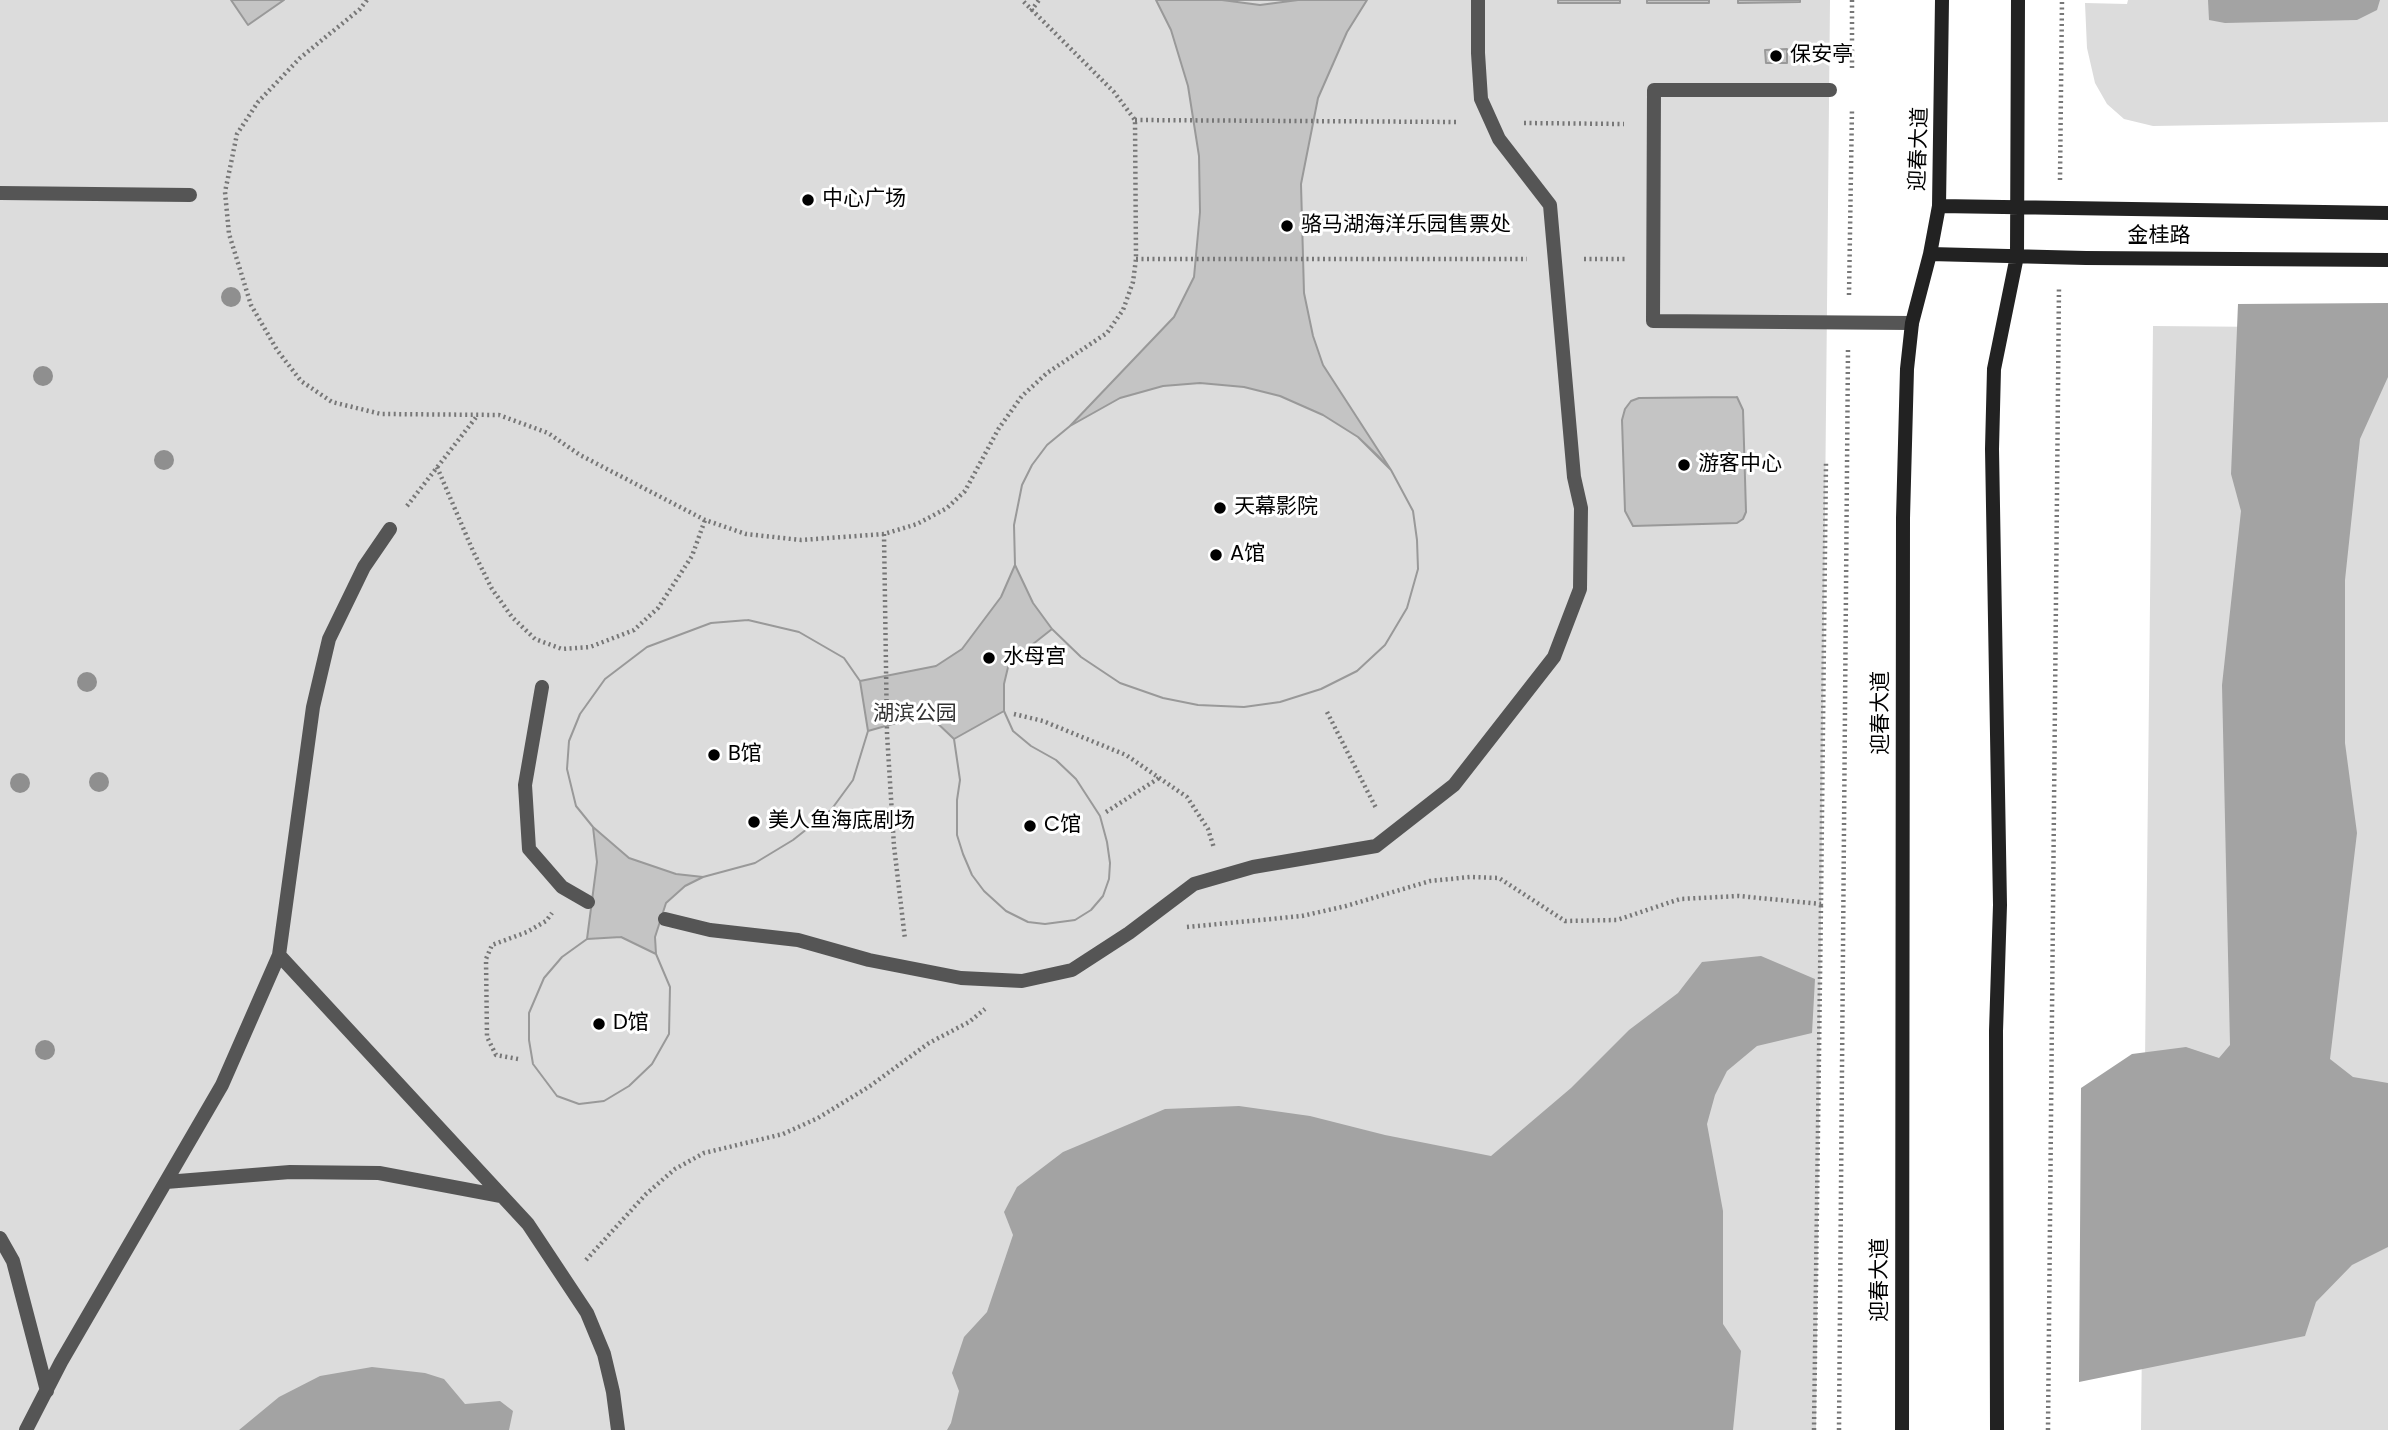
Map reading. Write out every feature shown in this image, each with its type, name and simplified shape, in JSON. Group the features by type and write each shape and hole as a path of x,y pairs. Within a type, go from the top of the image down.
{"main road":[{"name":"迎春大道","path":"1902,1430 1903,518 1907,369 1912,323 1939,206 1942,0"},
{"path":"1997,1430 1996,1031 2000,905 1992,449 1994,369 2017,256 2018,0"},
{"name":"金桂路","path":"1939,206 2388,213"},
{"name":"金桂路","path":"1930,254 2388,260"}],"lane":[{"path":"665,919 710,930 799,940 869,960 961,978 1022,981 1072,971 1129,933 1194,884 1253,867 1376,846 1454,785 1554,657 1580,589 1581,508 1574,477 1550,205 1499,139 1481,99 1478,0"},
{"path":"1830,90 1654,90 1653,321 1912,323"},
{"path":"0,194 190,195"},
{"path":"26,1430 222,1085 279,955 313,707 329,639 364,567 390,529"},
{"path":"542,687 525,785 529,849 562,887 588,902"},
{"path":"279,955 528,1224 587,1313 604,1354 618,1430"},
{"path":"166,1182 290,1172 379,1174 501,1196"},
{"path":"0,1238 13,1261 47,1391"}],"path":[{"path":"367,0 292,67 258,102 237,134 225,192 229,234 251,305 277,350 302,381 332,402 382,414 499,415 548,433 580,455 705,520 746,534 801,540 884,534 917,524 947,508 965,491 999,428 1022,396 1047,373 1107,333 1123,310 1133,282 1136,259 1135,120 1114,92 1022,0"},
{"path":"1031,11 1039,0"},
{"path":"1852,0 1852,79"},
{"path":"2060,209 2062,0"},
{"path":"1839,1430 1852,106"},
{"path":"1135,120 1654,124"},
{"path":"2048,1430 2059,256"},
{"path":"1136,259 1653,258"},
{"path":"390,529 478,415"},
{"path":"1814,1430 1826,462"},
{"path":"437,467 492,589 512,617 535,639 562,649 590,648 634,630 658,608 692,556 705,520"},
{"path":"884,534 889,782 909,968"},
{"path":"1327,712 1389,836"},
{"path":"1014,714 1043,721 1126,755 1187,797 1208,829 1223,876"},
{"path":"1107,812 1159,778"},
{"path":"1182,928 1302,916 1430,881 1470,877 1499,878 1565,921 1617,920 1680,900 1739,896 1821,904"},
{"path":"518,1059 496,1055 487,1037 486,959 492,945 527,932 545,921 556,909 562,887"},
{"path":"566,1282 646,1194 675,1169 704,1153 783,1135 818,1118 870,1086 929,1043 969,1022 1022,981"}],"green space":[{"name":"湖滨公园","path":"0,0 1830,0 1816,1430 0,1430"},
{"path":"2128,0 2388,0 2388,122 2153,126 2124,119 2107,104 2095,83 2087,48 2085,3 2127,4"},
{"path":"2153,326 2388,328 2388,1430 2141,1430"}],"shaded area":[{"path":"2208,0 2380,0 2377,10 2357,20 2225,23 2209,20"},
{"path":"2388,303 2388,377 2360,439 2345,580 2345,743 2357,833 2330,1059 2353,1077 2388,1083 2388,1247 2352,1265 2316,1302 2305,1336 2079,1382 2081,1088 2132,1054 2186,1047 2219,1058 2230,1045 2222,685 2241,511 2231,474 2238,304"},
{"path":"1761,956 1815,979 1812,1033 1757,1046 1727,1071 1715,1095 1707,1124 1723,1211 1723,1324 1741,1351 1733,1430 947,1430 959,1391 952,1373 964,1337 987,1312 1013,1235 1004,1212 1017,1187 1063,1152 1165,1109 1239,1106 1310,1116 1385,1135 1491,1156 1571,1088 1629,1030 1678,993 1702,962"},
{"path":"372,1367 425,1373 444,1379 465,1404 500,1401 513,1411 509,1430 239,1430 279,1397 320,1376"}],"building":[{"path":"231,0 284,0 248,25"},
{"path":"1156,0 1222,0 1260,5 1298,0 1367,0 1347,32 1318,98 1301,184 1304,293 1313,336 1323,365 1391,470 1358,437 1323,415 1280,396 1244,387 1200,383 1163,386 1120,398 1070,426 1174,317 1194,277 1200,212 1199,156 1188,86 1171,30"},
{"path":"1222,0 1298,0 1260,5"},
{"path":"1222,0 1298,0 1260,5"},
{"path":"1558,0 1620,0 1620,3 1558,3"},
{"path":"1647,0 1709,0 1709,3 1647,3"},
{"path":"1738,0 1800,0 1800,2 1738,3"},
{"name":"保安亭","path":"1787,49 1787,63 1766,63 1765,50"},
{"path":"1200,383 1244,387 1280,396 1323,415 1358,437 1391,470 1413,511 1418,569 1407,608 1385,645 1357,671 1321,689 1280,702 1244,707 1198,705 1163,698 1120,683 1081,657 1052,629 1009,663 1004,684 1004,711 1013,731 1031,746 1056,760 1076,779 1100,816 1110,863 1109,879 1103,896 1091,910 1075,920 1045,924 1028,922 1006,911 984,891 972,875 957,835 960,780 954,739 933,719 910,719 868,731 853,780 831,810 793,840 755,863 703,877 685,886 666,903 655,937 656,954 670,987 669,1034 652,1064 629,1086 604,1101 579,1104 557,1096 533,1064 529,1040 529,1013 544,978 562,957 587,939 597,862 593,827 576,806 567,769 569,741 580,714 605,679 647,647 711,623 748,620 799,632 844,658 860,681 936,666 962,649 1001,597 1015,565 1014,525 1022,485 1032,465 1047,445 1070,426 1120,398 1163,386"},
{"name":"A馆","path":"1200,383 1244,387 1280,396 1323,415 1358,437 1378,456 1391,470 1413,511 1418,569 1407,608 1385,645 1357,671 1321,689 1280,702 1244,707 1198,705 1163,698 1120,683 1081,657 1052,629 1033,603 1015,565 1014,525 1022,485 1032,465 1047,445 1070,426 1120,398 1163,386"},
{"name":"游客中心","path":"1737,397 1743,410 1746,512 1743,519 1737,523 1633,526 1625,511 1622,420 1631,401 1639,398"},
{"name":"B馆","path":"748,620 799,632 844,658 860,681 868,731 853,780 831,810 793,840 755,863 703,877 676,874 629,858 593,827 576,806 567,769 569,741 580,714 605,679 647,647 711,623"},
{"name":"C馆","path":"1004,711 1013,731 1031,746 1056,760 1076,779 1100,816 1110,863 1109,879 1103,896 1091,910 1075,920 1045,924 1028,922 1006,911 984,891 972,875 963,854 957,835 960,780 954,739"},
{"name":"D馆","path":"621,937 656,954 670,987 669,1034 652,1064 629,1086 604,1101 579,1104 557,1096 533,1064 529,1040 529,1013 544,978 562,957 587,939"}],"place":[{"name":"保安亭","path":"1776,56"},
{"name":"中心广场","path":"808,200"},
{"name":"骆马湖海洋乐园售票处","path":"1287,226"},
{"name":"游客中心","path":"1684,465"},
{"name":"天幕影院","path":"1220,508"},
{"name":"A馆","path":"1216,555"},
{"name":"水母宫","path":"989,658"},
{"name":"B馆","path":"714,755"},
{"name":"美人鱼海底剧场","path":"754,822"},
{"name":"C馆","path":"1030,826"},
{"name":"D馆","path":"599,1024"}]}
